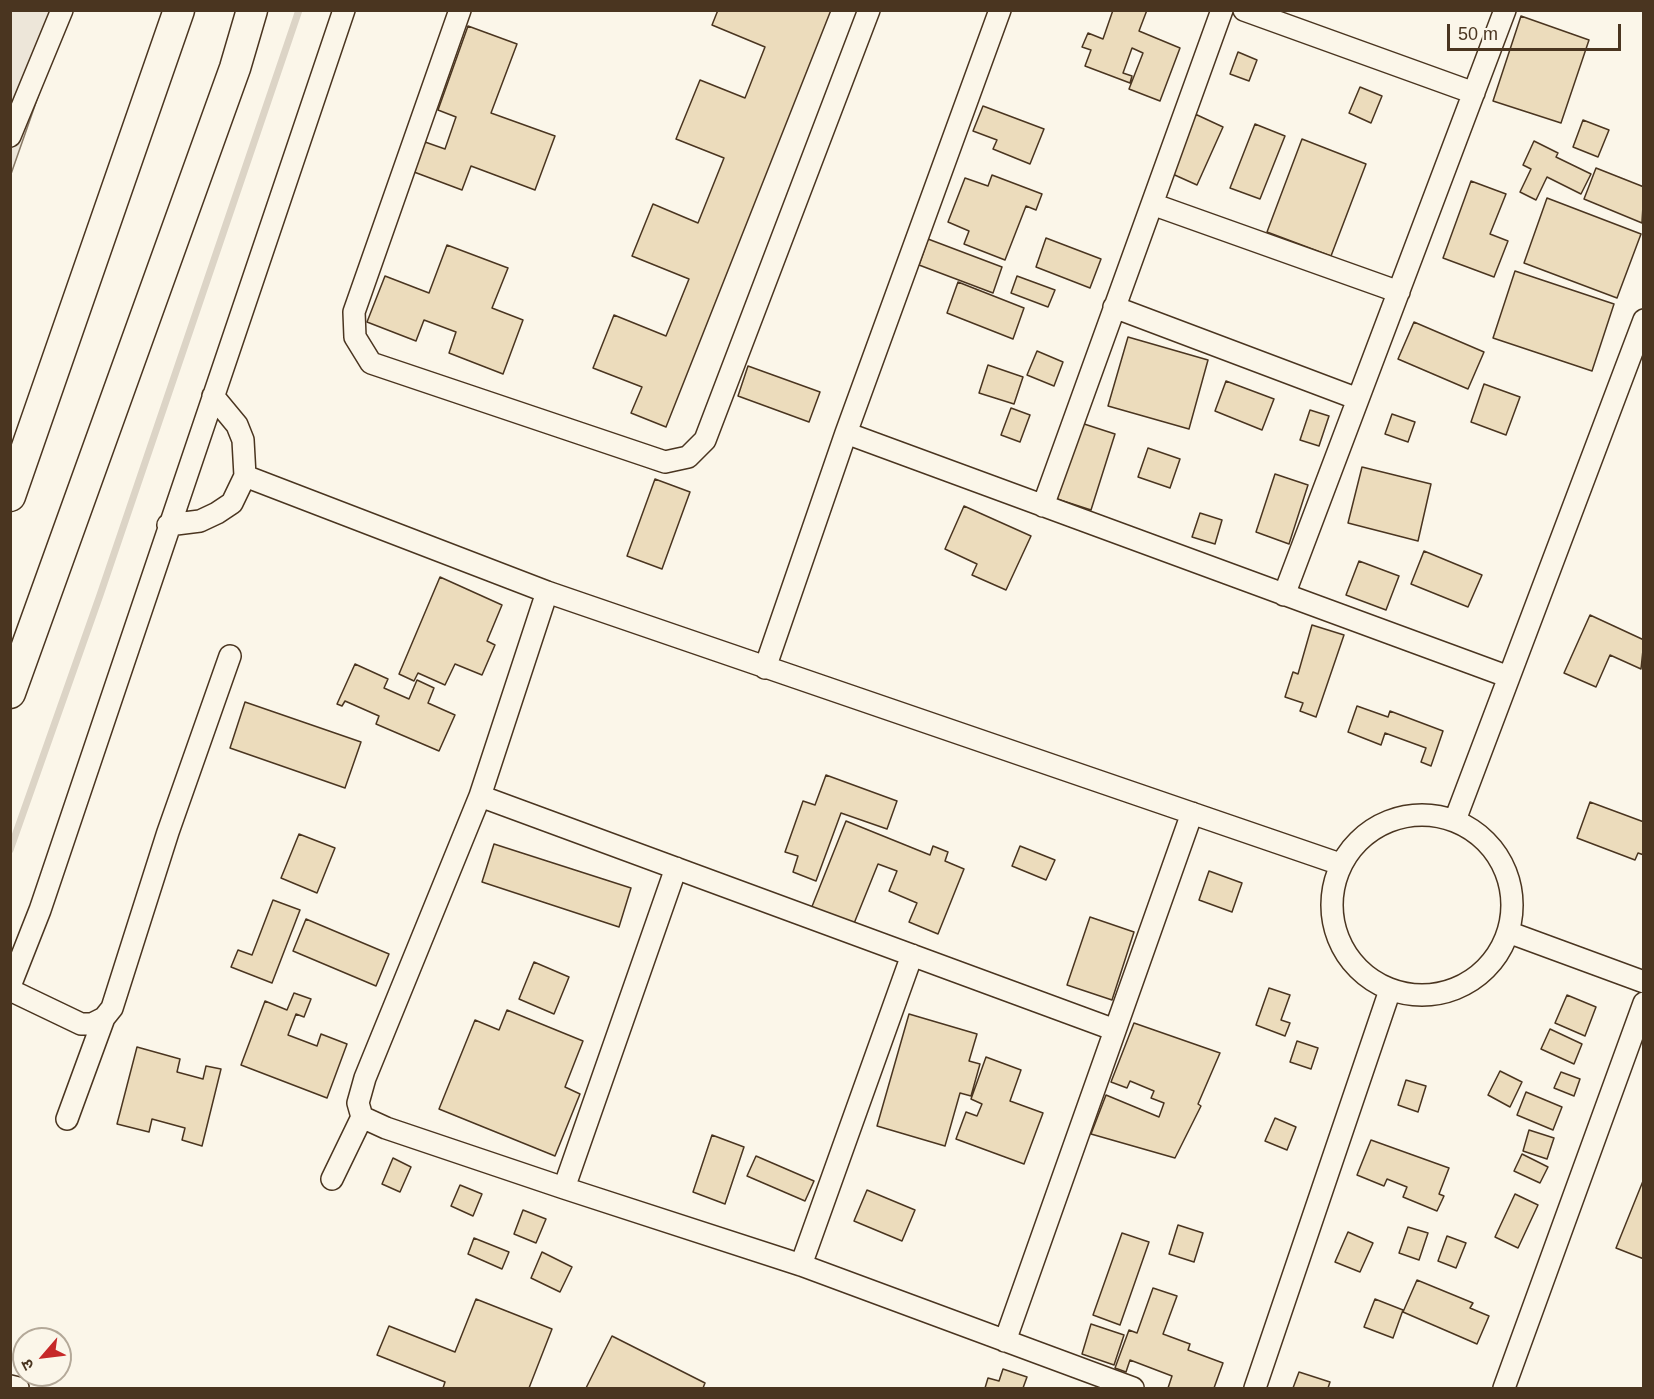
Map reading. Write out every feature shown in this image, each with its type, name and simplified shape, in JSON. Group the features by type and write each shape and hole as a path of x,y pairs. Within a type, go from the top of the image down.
{"main road":[{"path":"10,496 179,10"},
{"path":"10,693 236,68 252,10"}],"street":[{"path":"10,136 62,10"},
{"path":"104,1018 92,1024 81,1024 10,988 39,910 344,10"},
{"path":"460,10 354,312 355,337 371,363 665,462 688,457 705,440 869,10"},
{"path":"765,668 846,433 1000,10"},
{"path":"1043,506 1222,10"},
{"path":"1244,10 1474,93"},
{"path":"1284,595 1505,10"},
{"path":"1152,204 1399,292"},
{"path":"1114,308 1358,399"},
{"path":"1455,820 1644,320"},
{"path":"168,525 200,521 217,513 232,503 245,476 243,440 237,425 213,396"},
{"path":"846,433 1509,677"},
{"path":"245,476 547,592 1340,864"},
{"path":"332,1179 362,1117 358,1103 364,1078 480,796 547,592"},
{"path":"67,1119 104,1018 112,1008 168,832 230,656"},
{"path":"480,796 1115,1030"},
{"path":"1005,1341 1192,813"},
{"path":"1429,814 1455,820 1474,831 1491,847 1503,866 1510,887 1512,910 1508,932 1495,958 1474,979 1448,992 1419,996 1390,990 1364,975 1344,952 1333,923 1331,893 1340,864 1356,842 1377,825 1394,819 1429,814"},
{"path":"564,1188 676,868"},
{"path":"1508,932 1644,982"},
{"path":"801,1265 912,955"},
{"path":"1255,1389 1390,990"},
{"path":"1504,1389 1644,1003"},
{"path":"362,1117 386,1128 801,1265 1133,1389"},
{"path":"10,1386 18,1389"}],"shaded area":[{"path":"11,11 68,11 11,174"}],"building":[{"path":"718,10 831,10 666,427 631,413 642,387 593,368 614,315 666,336 689,279 632,256 653,204 698,223 724,158 676,139 700,80 745,98 765,47 712,25"},
{"path":"1113,10 1147,10 1139,31 1180,48 1160,101 1129,89 1143,53 1132,48 1123,73 1132,76 1130,83 1085,66 1091,50 1082,47 1088,33 1103,39"},
{"path":"1521,16 1589,40 1561,123 1493,101"},
{"path":"468,26 517,44 491,113 555,136 535,190 471,166 462,190 414,172 425,142 445,149 456,117 438,110"},
{"path":"1238,52 1257,60 1249,81 1230,74"},
{"path":"1360,87 1382,96 1371,123 1349,113"},
{"path":"983,106 1044,129 1030,164 993,149 997,140 973,131"},
{"path":"1195,114 1223,127 1197,185 1168,172"},
{"path":"1583,120 1609,130 1598,157 1573,147"},
{"path":"1255,124 1285,136 1260,199 1230,188"},
{"path":"1302,139 1366,164 1331,256 1267,232"},
{"path":"1534,141 1558,153 1556,157 1591,174 1581,194 1547,177 1536,200 1520,192 1531,169 1523,165"},
{"path":"1596,168 1644,187 1642,223 1584,199"},
{"path":"992,175 1042,194 1036,210 1026,206 1005,260 964,244 969,231 948,222 965,178 988,186"},
{"path":"1471,181 1506,194 1490,234 1508,241 1494,277 1443,258"},
{"path":"1547,198 1641,234 1617,298 1524,263"},
{"path":"1046,238 1101,259 1090,288 1036,267"},
{"path":"928,239 1002,267 993,293 919,265"},
{"path":"447,245 508,268 492,308 523,320 503,374 449,353 456,332 424,320 416,341 367,322 385,276 429,293"},
{"path":"1515,271 1614,304 1592,371 1493,338"},
{"path":"1017,276 1055,290 1048,307 1011,293"},
{"path":"958,282 1024,308 1013,339 947,313"},
{"path":"1414,322 1484,352 1468,389 1398,359"},
{"path":"1128,337 1208,360 1189,429 1108,406"},
{"path":"1037,351 1063,362 1054,386 1027,375"},
{"path":"988,365 1023,377 1014,404 979,393"},
{"path":"748,366 820,392 809,422 738,396"},
{"path":"1226,381 1274,399 1262,430 1215,411"},
{"path":"1484,384 1520,397 1506,435 1471,422"},
{"path":"1011,408 1030,415 1020,442 1001,435"},
{"path":"1310,410 1329,416 1319,446 1300,440"},
{"path":"1392,414 1415,422 1408,442 1385,434"},
{"path":"1078,422 1115,434 1091,510 1054,498"},
{"path":"1148,448 1180,459 1170,488 1138,477"},
{"path":"1362,467 1431,484 1418,541 1348,523"},
{"path":"1275,474 1308,485 1289,544 1256,532"},
{"path":"655,479 690,492 662,569 627,556"},
{"path":"964,506 1031,536 1006,590 972,575 977,564 945,549"},
{"path":"1200,513 1222,520 1215,544 1192,537"},
{"path":"1424,551 1482,575 1468,607 1411,584"},
{"path":"1359,561 1399,576 1386,610 1346,595"},
{"path":"440,577 502,605 487,641 495,645 482,675 455,664 445,685 418,673 414,681 399,674"},
{"path":"1590,615 1644,640 1641,669 1610,655 1596,687 1564,673"},
{"path":"1312,625 1344,635 1316,717 1300,711 1303,703 1285,697 1293,672 1298,674"},
{"path":"355,664 388,679 384,688 409,699 417,680 434,688 428,703 455,715 439,751 376,724 379,716 345,701 342,706 337,704"},
{"path":"245,702 361,742 345,788 230,748"},
{"path":"1357,706 1388,717 1390,711 1443,731 1431,766 1421,762 1426,748 1385,733 1381,745 1348,732"},
{"path":"826,775 897,801 887,829 841,813 816,881 793,872 798,856 785,852 803,801 815,805"},
{"path":"1590,802 1644,822 1644,855 1638,853 1635,860 1577,838"},
{"path":"846,821 930,855 933,846 948,852 945,861 964,869 938,934 909,922 917,903 889,891 897,871 878,864 853,926 811,909"},
{"path":"299,834 335,848 317,893 281,878"},
{"path":"494,844 631,888 619,927 482,882"},
{"path":"1020,846 1055,860 1046,880 1012,866"},
{"path":"1209,871 1242,883 1232,912 1199,900"},
{"path":"273,900 300,910 272,983 231,967 238,950 252,955"},
{"path":"1090,917 1134,932 1112,1000 1067,985"},
{"path":"306,919 389,954 376,986 293,951"},
{"path":"534,962 569,977 554,1014 519,999"},
{"path":"1269,988 1290,995 1281,1020 1290,1023 1285,1036 1256,1025"},
{"path":"294,993 311,999 304,1017 296,1014 288,1035 317,1046 321,1034 347,1044 327,1098 241,1065 265,1001 287,1010"},
{"path":"1567,995 1596,1007 1585,1036 1555,1023"},
{"path":"507,1010 583,1041 565,1087 580,1094 555,1156 439,1109 475,1020 499,1030"},
{"path":"909,1014 977,1034 969,1061 980,1064 971,1096 960,1093 945,1146 877,1126"},
{"path":"1134,1023 1220,1053 1198,1104 1201,1106 1175,1158 1091,1134 1106,1095 1159,1117 1164,1103 1151,1098 1154,1091 1130,1081 1127,1088 1111,1082"},
{"path":"1550,1029 1582,1044 1574,1064 1541,1049"},
{"path":"1297,1041 1318,1048 1311,1069 1290,1062"},
{"path":"137,1047 180,1059 177,1072 203,1079 206,1066 221,1069 202,1146 182,1140 185,1128 152,1119 149,1132 117,1124"},
{"path":"986,1057 1021,1070 1010,1101 1043,1113 1024,1164 956,1139 966,1112 977,1116 982,1104 971,1099"},
{"path":"1500,1071 1522,1082 1510,1107 1488,1095"},
{"path":"1561,1072 1580,1079 1574,1096 1554,1088"},
{"path":"1406,1080 1426,1086 1418,1112 1398,1105"},
{"path":"1526,1092 1562,1107 1553,1130 1517,1115"},
{"path":"1275,1118 1296,1127 1287,1150 1265,1141"},
{"path":"1529,1130 1554,1138 1547,1159 1523,1151"},
{"path":"712,1135 744,1147 725,1204 693,1192"},
{"path":"1371,1140 1449,1168 1439,1194 1444,1196 1437,1211 1403,1197 1407,1187 1387,1179 1384,1186 1357,1175"},
{"path":"1522,1154 1548,1167 1540,1183 1514,1171"},
{"path":"756,1156 814,1181 805,1201 747,1176"},
{"path":"393,1158 411,1167 400,1192 382,1184"},
{"path":"1644,1181 1644,1259 1616,1248"},
{"path":"460,1185 482,1194 473,1216 451,1206"},
{"path":"867,1190 915,1210 902,1241 854,1221"},
{"path":"1515,1194 1538,1205 1518,1248 1495,1237"},
{"path":"523,1210 546,1219 536,1243 514,1234"},
{"path":"1178,1225 1203,1233 1194,1262 1169,1254"},
{"path":"1408,1227 1428,1233 1419,1260 1399,1253"},
{"path":"1348,1232 1373,1243 1360,1272 1335,1262"},
{"path":"1122,1233 1149,1242 1120,1325 1093,1315"},
{"path":"1447,1236 1466,1243 1456,1268 1438,1261"},
{"path":"474,1238 509,1252 502,1269 468,1254"},
{"path":"542,1252 572,1267 560,1292 531,1278"},
{"path":"1417,1280 1473,1303 1470,1308 1489,1316 1477,1344 1403,1312"},
{"path":"1153,1288 1177,1296 1163,1334 1190,1344 1188,1350 1223,1363 1214,1388 1168,1388 1172,1376 1130,1360 1126,1372 1115,1368 1129,1330 1137,1333"},
{"path":"476,1299 552,1329 529,1388 443,1388 445,1382 377,1355 389,1326 455,1352"},
{"path":"1375,1299 1403,1310 1393,1338 1364,1327"},
{"path":"1091,1324 1124,1335 1114,1365 1082,1354"},
{"path":"612,1336 705,1383 703,1388 586,1388"},
{"path":"1003,1369 1027,1377 1023,1388 985,1388 988,1378 999,1381"},
{"path":"1299,1372 1330,1382 1328,1388 1293,1388"}],"waterway":[{"path":"10,850 100,595 299,10"}]}
